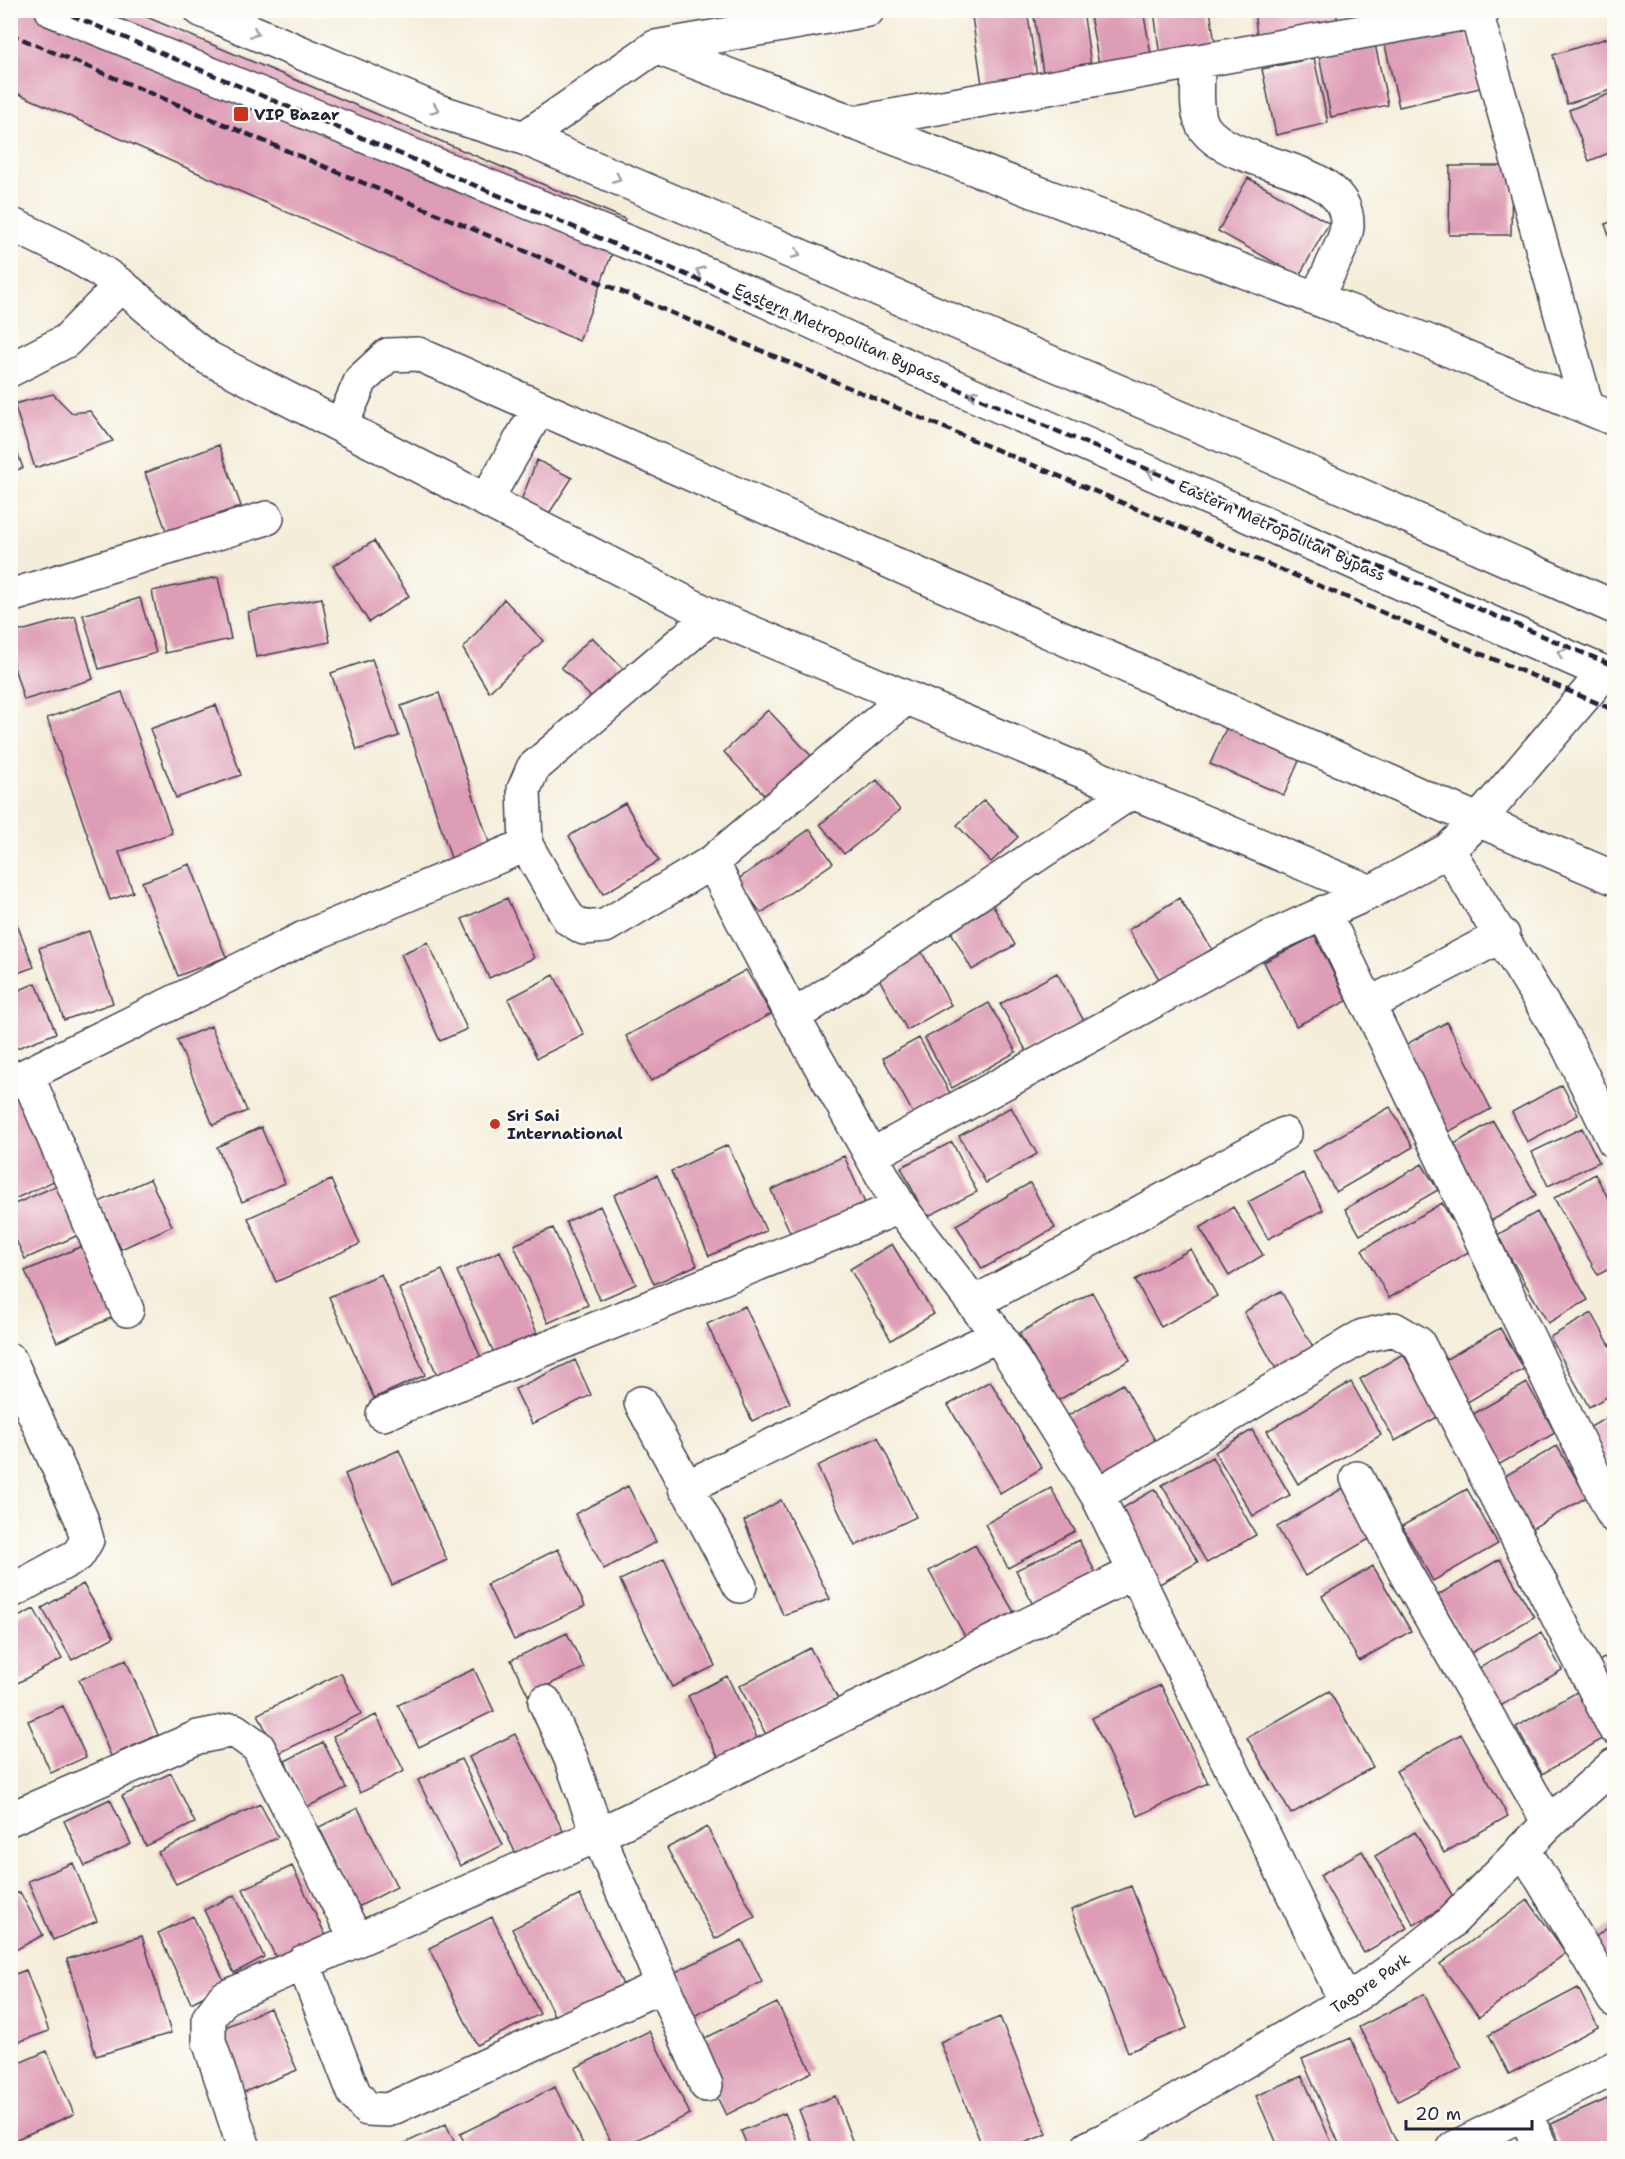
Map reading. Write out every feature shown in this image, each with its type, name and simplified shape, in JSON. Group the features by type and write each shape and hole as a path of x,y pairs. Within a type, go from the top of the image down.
{"street":[{"name":"Eastern Metropolitan Bypass","path":"52,10 714,277 1610,674"},
{"path":"201,10 438,111 524,138 1300,469 1614,607"},
{"path":"524,138 655,47 868,10"},
{"path":"853,123 1480,11 1601,413"},
{"path":"655,47 1430,342 1601,413"},
{"path":"1198,61 1199,109 1204,128 1221,144 1329,187 1344,206 1347,228 1316,299"},
{"path":"10,224 60,246 122,285 181,339 208,358 712,616 1371,892"},
{"path":"10,370 66,340 122,285"},
{"path":"341,426 361,380 388,355 418,354 1614,878"},
{"path":"486,500 539,408"},
{"path":"10,596 267,518"},
{"path":"712,616 532,768 524,789 525,845 569,919 584,928 605,926 712,862 906,698"},
{"path":"872,1155 1269,938 1371,892 1448,850 1479,820 1610,674"},
{"path":"793,1017 1130,793"},
{"path":"127,1310 19,1079 303,938 525,845"},
{"path":"1448,850 1503,935 1567,1044 1614,1141"},
{"path":"712,862 793,1017 900,1207 998,1335 1097,1495 1133,1573 1346,2002"},
{"path":"1324,912 1614,1516"},
{"path":"1368,1005 1503,935"},
{"path":"974,1303 1284,1134"},
{"path":"383,1414 900,1207"},
{"path":"1097,1495 1363,1336 1394,1329 1418,1343 1614,1727"},
{"path":"686,1488 998,1335"},
{"path":"10,1360 81,1518 87,1540 78,1555 10,1592"},
{"path":"641,1403 740,1586"},
{"path":"1358,1478 1407,1576 1549,1823"},
{"path":"244,2148 209,2041 209,2018 224,1998 598,1835 1133,1573"},
{"path":"545,1702 571,1759 598,1835 706,2085"},
{"path":"10,1819 198,1737 234,1730 258,1748 356,1939"},
{"name":"Tagore Park","path":"1088,2148 1137,2124 1346,2002 1447,1926 1523,1848 1614,1765"},
{"path":"1523,1848 1614,2000"},
{"path":"303,1962 354,2093 367,2109 388,2110 663,1985"},
{"path":"1454,2148 1614,2067"},
{"path":"1525,2113 1541,2148"}],"building":[{"name":"VIP Bazar","path":"10,10 130,10 625,219 579,341 10,90"},
{"path":"971,10 1027,10 1038,83 983,91"},
{"path":"1033,10 1083,10 1092,72 1044,79"},
{"path":"1089,10 1143,10 1153,65 1101,75"},
{"path":"1154,10 1210,10 1216,50 1160,58"},
{"path":"1254,10 1337,10 1337,19 1257,36"},
{"path":"1351,10 1401,10 1354,26"},
{"path":"1465,22 1480,88 1399,107 1384,41"},
{"path":"1614,36 1614,89 1567,104 1553,55"},
{"path":"1375,44 1388,105 1331,117 1319,56"},
{"path":"1314,58 1328,123 1276,135 1262,69"},
{"path":"1614,92 1614,151 1589,161 1569,110"},
{"path":"1450,166 1512,166 1511,235 1449,235"},
{"path":"1248,178 1329,223 1299,276 1218,231"},
{"path":"1614,221 1614,251 1605,224"},
{"path":"53,394 72,413 90,411 113,441 35,468 14,404"},
{"path":"10,432 23,468 10,472"},
{"path":"219,445 241,506 167,533 145,473"},
{"path":"537,460 572,478 548,515 520,503"},
{"path":"374,541 409,596 369,622 333,566"},
{"path":"218,577 231,639 165,653 152,591"},
{"path":"140,598 156,653 99,669 83,615"},
{"path":"322,598 330,642 256,657 248,612"},
{"path":"504,599 543,641 489,692 463,649"},
{"path":"75,616 93,679 24,700 10,654 10,634"},
{"path":"592,637 631,677 601,707 561,667"},
{"path":"372,659 399,736 357,750 331,673"},
{"path":"122,692 172,833 119,852 133,892 110,900 47,718"},
{"path":"439,693 490,845 451,858 401,706"},
{"path":"216,705 241,775 176,798 150,729"},
{"path":"768,710 816,761 772,803 724,752"},
{"path":"1229,722 1302,754 1284,795 1210,764"},
{"path":"877,780 900,810 844,854 820,824"},
{"path":"984,800 1018,837 991,862 957,825"},
{"path":"625,803 659,861 603,894 569,836"},
{"path":"810,829 833,863 761,913 737,880"},
{"path":"190,864 226,957 178,976 142,882"},
{"path":"507,898 534,958 489,978 462,919"},
{"path":"1179,898 1212,949 1161,982 1128,930"},
{"path":"992,904 1015,945 972,970 949,928"},
{"path":"16,922 34,967 10,976 10,924"},
{"path":"89,931 113,1003 64,1020 39,948"},
{"path":"1315,936 1347,1001 1296,1026 1264,962"},
{"path":"428,942 467,1029 440,1041 401,954"},
{"path":"920,949 951,1005 907,1030 876,973"},
{"path":"746,970 771,1014 651,1081 626,1036"},
{"path":"1057,973 1084,1021 1027,1052 1000,1004"},
{"path":"554,975 584,1035 537,1058 508,999"},
{"path":"36,983 56,1033 10,1051 10,994"},
{"path":"989,1003 1016,1052 952,1088 925,1038"},
{"path":"1447,1022 1491,1109 1446,1133 1401,1047"},
{"path":"211,1026 247,1111 213,1125 177,1040"},
{"path":"919,1038 951,1095 914,1115 883,1058"},
{"path":"1562,1085 1578,1115 1527,1142 1512,1112"},
{"path":"24,1087 65,1176 10,1201 10,1093"},
{"path":"1011,1107 1037,1154 986,1183 959,1136"},
{"path":"1390,1107 1413,1147 1336,1192 1313,1151"},
{"path":"1493,1121 1536,1195 1491,1221 1449,1147"},
{"path":"261,1127 285,1183 242,1202 217,1147"},
{"path":"1582,1128 1599,1162 1548,1186 1532,1152"},
{"path":"952,1142 977,1192 926,1217 901,1167"},
{"path":"728,1145 766,1231 709,1256 671,1171"},
{"path":"844,1156 868,1210 795,1243 771,1190"},
{"path":"1422,1164 1438,1190 1360,1235 1345,1209"},
{"path":"1303,1173 1323,1210 1268,1239 1248,1202"},
{"path":"1595,1174 1614,1209 1614,1266 1598,1275 1554,1198"},
{"path":"657,1175 697,1265 654,1284 614,1195"},
{"path":"150,1179 172,1226 121,1249 99,1202"},
{"path":"331,1180 360,1244 276,1282 248,1218"},
{"path":"63,1183 85,1232 25,1259 10,1227 10,1206"},
{"path":"1030,1183 1055,1228 982,1269 956,1225"},
{"path":"1442,1203 1470,1251 1389,1298 1362,1250"},
{"path":"600,1206 636,1284 600,1300 566,1222"},
{"path":"1233,1207 1263,1255 1229,1276 1200,1228"},
{"path":"1537,1212 1588,1300 1548,1323 1497,1235"},
{"path":"553,1228 588,1305 548,1323 514,1245"},
{"path":"89,1243 120,1314 57,1342 25,1271"},
{"path":"892,1244 934,1314 891,1340 850,1269"},
{"path":"1191,1249 1217,1296 1161,1327 1135,1280"},
{"path":"500,1251 537,1333 494,1353 457,1271"},
{"path":"442,1270 482,1360 439,1379 399,1289"},
{"path":"381,1274 425,1375 374,1398 329,1297"},
{"path":"1281,1291 1317,1354 1280,1376 1244,1312"},
{"path":"1092,1292 1130,1360 1057,1401 1019,1333"},
{"path":"745,1306 790,1403 752,1421 707,1324"},
{"path":"1592,1313 1614,1353 1614,1393 1589,1407 1550,1337"},
{"path":"1500,1328 1524,1369 1459,1407 1436,1365"},
{"path":"1403,1354 1439,1416 1395,1441 1360,1379"},
{"path":"575,1360 591,1395 532,1424 515,1389"},
{"path":"990,1381 1042,1468 1000,1493 948,1405"},
{"path":"1351,1382 1381,1435 1298,1484 1267,1431"},
{"path":"1527,1383 1555,1433 1491,1469 1463,1420"},
{"path":"1123,1384 1157,1444 1099,1477 1065,1417"},
{"path":"1614,1413 1614,1476 1587,1429"},
{"path":"1252,1430 1290,1495 1253,1516 1215,1452"},
{"path":"878,1437 916,1517 855,1546 817,1466"},
{"path":"1557,1446 1587,1497 1522,1534 1493,1483"},
{"path":"399,1450 447,1560 392,1585 345,1474"},
{"path":"1212,1457 1256,1535 1207,1563 1162,1485"},
{"path":"628,1486 656,1542 604,1569 575,1514"},
{"path":"1051,1488 1075,1531 1008,1568 985,1524"},
{"path":"1343,1488 1371,1538 1305,1576 1277,1527"},
{"path":"1155,1489 1198,1562 1153,1588 1111,1515"},
{"path":"1467,1489 1498,1544 1433,1581 1402,1526"},
{"path":"781,1500 830,1599 783,1615 744,1521"},
{"path":"1079,1540 1096,1574 1033,1605 1016,1570"},
{"path":"975,1545 1015,1614 967,1640 929,1571"},
{"path":"558,1549 585,1606 514,1640 487,1584"},
{"path":"664,1559 715,1666 672,1687 620,1580"},
{"path":"1500,1559 1534,1617 1471,1653 1438,1595"},
{"path":"1373,1566 1411,1631 1359,1661 1322,1596"},
{"path":"83,1584 114,1637 72,1660 42,1608"},
{"path":"34,1609 62,1659 10,1687 10,1621"},
{"path":"567,1633 584,1668 528,1695 511,1660"},
{"path":"1541,1633 1562,1670 1497,1708 1476,1670"},
{"path":"810,1648 838,1699 768,1738 739,1686"},
{"path":"1614,1652 1614,1712 1589,1667"},
{"path":"126,1660 158,1735 111,1756 79,1680"},
{"path":"474,1669 494,1711 419,1747 398,1705"},
{"path":"341,1673 361,1714 277,1754 258,1714"},
{"path":"727,1676 759,1742 720,1761 688,1696"},
{"path":"1161,1685 1208,1783 1138,1816 1092,1718"},
{"path":"1584,1688 1611,1734 1542,1774 1516,1727"},
{"path":"1329,1691 1373,1767 1291,1814 1247,1738"},
{"path":"63,1706 86,1757 51,1773 28,1721"},
{"path":"376,1715 404,1771 360,1793 333,1736"},
{"path":"515,1734 563,1831 516,1854 469,1757"},
{"path":"1461,1734 1508,1816 1444,1853 1396,1771"},
{"path":"323,1742 346,1788 307,1807 285,1761"},
{"path":"461,1759 503,1845 460,1866 418,1780"},
{"path":"171,1773 195,1823 146,1846 122,1796"},
{"path":"110,1799 131,1844 85,1866 64,1821"},
{"path":"260,1804 278,1837 176,1884 158,1852"},
{"path":"358,1808 397,1887 358,1907 319,1827"},
{"path":"707,1827 755,1917 715,1939 667,1848"},
{"path":"1415,1832 1455,1900 1414,1925 1375,1856"},
{"path":"1362,1851 1407,1928 1364,1953 1320,1875"},
{"path":"73,1863 97,1921 53,1940 28,1881"},
{"path":"292,1866 328,1940 279,1964 243,1889"},
{"path":"1131,1886 1187,2028 1128,2052 1071,1910"},
{"path":"20,1892 43,1935 10,1953 10,1897"},
{"path":"235,1895 264,1957 234,1973 204,1910"},
{"path":"580,1895 624,1987 557,2021 512,1929"},
{"path":"1528,1900 1566,1953 1479,2017 1440,1964"},
{"path":"193,1916 226,1985 191,2003 158,1933"},
{"path":"492,1917 540,2014 477,2045 429,1948"},
{"path":"1614,1923 1614,1967 1594,1938"},
{"path":"142,1936 171,2033 96,2056 67,1959"},
{"path":"742,1940 762,1982 688,2019 667,1976"},
{"path":"26,1970 49,2031 10,2045 10,1976"},
{"path":"1578,1988 1598,2027 1509,2074 1489,2035"},
{"path":"1424,1994 1462,2068 1398,2101 1359,2027"},
{"path":"777,2003 812,2072 726,2115 691,2045"},
{"path":"270,2008 297,2070 242,2093 216,2031"},
{"path":"1000,2017 1047,2134 1011,2148 983,2148 940,2042"},
{"path":"649,2031 690,2114 620,2148 614,2148 575,2068"},
{"path":"1351,2038 1399,2148 1341,2148 1302,2059"},
{"path":"47,2051 74,2114 10,2142 10,2067"},
{"path":"1302,2076 1334,2148 1279,2148 1256,2096"},
{"path":"555,2087 585,2148 468,2148 460,2134"},
{"path":"835,2096 855,2148 814,2148 799,2110"},
{"path":"1614,2096 1614,2148 1562,2148 1551,2124"},
{"path":"785,2113 800,2148 748,2148 741,2131"},
{"path":"446,2124 457,2148 408,2148 405,2143"}],"railway":[{"path":"59,10 1614,666"},
{"path":"10,34 1614,710"}],"place":[{"name":"VIP Bazar","path":"241,114"},
{"name":"Sri Sai International","path":"495,1124"}]}
